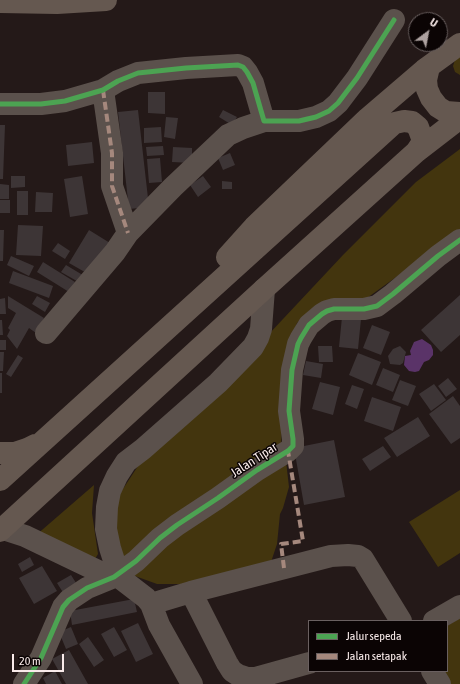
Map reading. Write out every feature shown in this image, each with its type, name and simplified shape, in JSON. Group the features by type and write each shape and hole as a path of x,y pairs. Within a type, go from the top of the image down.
{"highway":[{"path":"0,2 57,3 106,0"},
{"path":"175,321 254,227 368,118 429,67 460,44"},
{"path":"429,67 426,80 427,89 431,98 438,107 446,112 460,113"},
{"path":"1,531 264,289 416,152 460,118"},
{"path":"0,480 395,123 408,121 412,122 418,127 422,138 422,143 416,152"},
{"path":"0,453 15,453 46,439"}],"street":[{"path":"46,333 115,252 128,233 228,135 264,121 299,121 316,117 329,110 338,103 357,78 394,20"},
{"path":"0,104 41,104 65,101 103,90 118,81 138,73 238,65 243,67 253,83 264,121"},
{"path":"103,90 112,153 112,186 128,233"},
{"name":"Jalan Tipar","path":"117,576 177,525 218,498 256,470 288,451 293,446 289,411 294,355 301,338 313,322 322,314 334,309 364,309 377,306 460,240"},
{"path":"117,576 106,529 107,507 110,491 116,476 126,462 143,449 218,383 253,346 261,329 264,289"},
{"path":"1,531 25,536 100,572 117,576 143,595 151,604 159,625 192,684"},
{"path":"151,604 191,592 341,554 354,555 363,559 400,620"},
{"path":"24,684 41,658 63,607 69,600 83,590 117,576"},
{"path":"191,592 232,671 247,678 255,678 308,663"},
{"path":"436,620 460,606"},
{"path":"433,672 440,684"}],"shaded area":[{"path":"460,57 460,75 455,72 453,66 455,60"},
{"path":"460,149 460,231 367,298 310,310 297,323 289,346 284,371 281,449 119,560 109,525 119,495 138,466 208,399 343,255 416,182"},
{"path":"422,339 431,345 433,355 429,360 424,362 419,371 409,371 404,365 405,356 411,355 410,351 414,342"},
{"path":"286,461 289,487 280,514 277,544 271,562 187,584 157,584 124,572"},
{"path":"94,485 92,513 98,554 95,559 35,536"},
{"path":"460,490 460,553 438,567 409,522"},
{"path":"460,618 460,684 449,684 442,672 448,672 448,625"}],"building":[{"path":"148,92 165,92 165,114 148,113"},
{"path":"138,110 149,207 129,209 118,112"},
{"path":"223,110 237,117 232,125 219,117"},
{"path":"166,117 178,118 175,139 164,137"},
{"path":"0,125 5,125 3,179 0,179"},
{"path":"161,127 162,142 144,143 144,128"},
{"path":"92,142 94,163 68,166 66,145"},
{"path":"163,146 164,155 147,156 146,147"},
{"path":"173,147 192,148 192,163 172,162"},
{"path":"230,153 235,165 223,170 218,158"},
{"path":"160,158 162,182 149,183 147,159"},
{"path":"11,176 25,176 25,187 11,188"},
{"path":"82,176 88,214 70,217 64,179"},
{"path":"203,176 211,187 198,197 190,185"},
{"path":"222,181 232,182 232,189 222,189"},
{"path":"0,184 9,185 9,199 0,199"},
{"path":"17,191 28,191 28,215 17,215"},
{"path":"36,192 53,193 52,212 35,212"},
{"path":"0,200 10,200 10,213 0,213"},
{"path":"18,225 43,226 41,256 16,255"},
{"path":"0,230 4,230 3,261 0,261"},
{"path":"89,230 110,243 90,275 69,263"},
{"path":"58,243 70,251 65,259 52,251"},
{"path":"11,256 34,266 29,276 7,265"},
{"path":"43,262 75,282 69,292 37,272"},
{"path":"66,265 86,277 82,284 61,272"},
{"path":"13,271 53,286 49,298 9,283"},
{"path":"460,295 460,335 441,352 421,330"},
{"path":"8,296 44,318 36,333 29,328 17,349 7,336 10,330 8,328 16,313 8,308"},
{"path":"37,296 50,303 45,312 32,304"},
{"path":"5,298 6,314 0,314 0,299"},
{"path":"342,317 361,319 358,349 339,347"},
{"path":"0,320 2,320 3,335 0,335"},
{"path":"372,325 390,332 381,355 363,348"},
{"path":"0,340 6,340 6,350 0,350"},
{"path":"318,346 332,346 333,362 319,362"},
{"path":"400,346 406,352 403,363 400,365 390,364 388,356 393,349"},
{"path":"0,352 4,352 3,371 0,371"},
{"path":"358,353 381,362 372,385 349,375"},
{"path":"18,355 23,358 11,377 6,374"},
{"path":"306,361 323,364 321,378 303,375"},
{"path":"383,368 400,375 393,392 376,385"},
{"path":"0,373 2,373 2,393 0,393"},
{"path":"448,378 457,389 446,397 438,386"},
{"path":"400,380 416,386 408,406 392,400"},
{"path":"320,382 340,387 333,415 312,409"},
{"path":"434,384 446,400 431,411 419,394"},
{"path":"352,385 364,389 357,409 345,404"},
{"path":"453,396 460,406 460,438 451,444 429,414"},
{"path":"372,397 401,407 393,431 364,421"},
{"path":"418,417 430,436 397,457 384,438"},
{"path":"334,440 345,497 304,505 294,448"},
{"path":"383,446 391,457 370,471 362,459"},
{"path":"30,557 34,565 22,572 18,564"},
{"path":"42,566 57,591 34,604 19,578"},
{"path":"71,575 78,586 64,594 57,583"},
{"path":"134,599 137,612 72,625 70,611"},
{"path":"138,623 153,654 136,662 121,631"},
{"path":"71,627 78,644 66,649 59,632"},
{"path":"114,627 127,650 114,657 101,634"},
{"path":"88,637 104,660 94,667 79,644"},
{"path":"69,650 88,684 66,684 52,659"},
{"path":"55,671 62,684 46,684 43,678"}],"marked path":[{"path":"103,90 112,153 112,186 128,233"},
{"path":"284,568 281,544 303,541 288,451"}],"cycle path":[{"path":"0,104 41,104 65,101 103,90 118,81 138,73 238,65 243,67 253,83 264,121 299,121 316,117 329,111 338,103 357,78 394,20"},
{"path":"24,684 41,658 63,607 69,600 87,588 114,577 136,561 160,538 177,525 257,470 288,451 293,446 289,411 292,370 298,344 309,325 322,314 334,309 364,309 377,306 460,240"}]}
